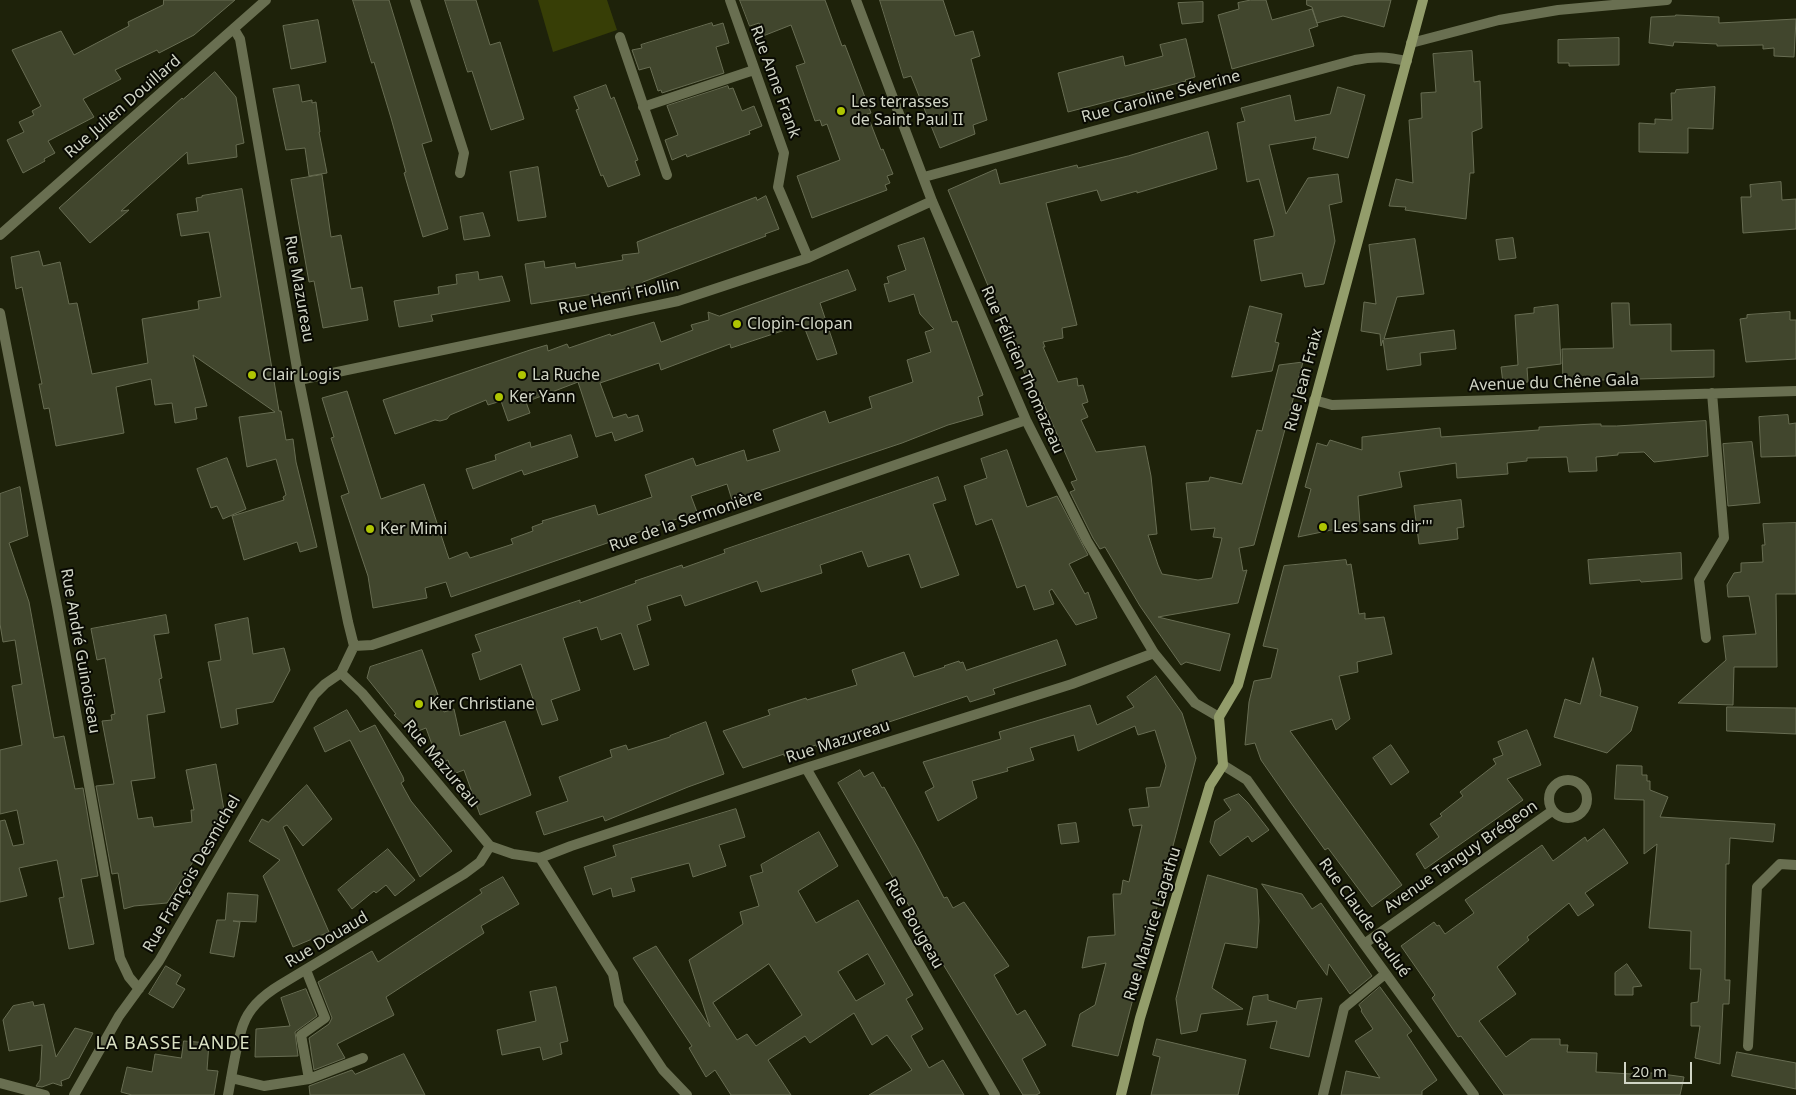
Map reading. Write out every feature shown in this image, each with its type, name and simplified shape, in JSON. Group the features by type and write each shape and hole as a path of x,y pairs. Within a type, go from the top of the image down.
{"street":[{"name":"Rue Julien Douillard","path":"0,235 266,0"},
{"path":"415,0 464,153 460,173"},
{"name":"Rue Anne Frank","path":"730,0 784,153 778,187 808,258"},
{"name":"Rue Félicien Thomazeau","path":"856,0 932,201 1026,420 1087,541 1154,652 1194,703 1219,717"},
{"name":"Rue Jean Fraix","path":"1219,717 1238,685 1423,0"},
{"path":"1412,43 1499,20 1548,11 1667,0"},
{"name":"Rue Mazureau","path":"234,29 240,39 299,380 354,646"},
{"path":"620,37 667,175"},
{"name":"Rue Caroline Séverine","path":"924,177 1371,56 1406,61"},
{"path":"643,107 754,70"},
{"name":"Rue Henri Fiollin","path":"299,380 678,301 808,258 932,201"},
{"name":"Rue André Guinoiseau","path":"0,313 120,958 129,977 139,989"},
{"name":"Avenue du Chêne Gala","path":"1314,400 1332,405 1796,391"},
{"path":"1706,638 1699,580 1724,538 1712,393"},
{"name":"Rue de la Sermonière","path":"354,646 372,645 384,641 1026,420"},
{"path":"341,673 354,646"},
{"name":"Rue Mazureau","path":"341,673 362,693 490,846 513,854 540,858 806,768 1072,684 1154,652"},
{"name":"Rue François Desmichel","path":"74,1095 119,1016 159,961 314,695 341,673"},
{"path":"1219,717 1223,765"},
{"name":"Rue Claude Gaulué","path":"1223,765 1247,780 1474,1095"},
{"name":"Rue Maurice Lagathu","path":"1121,1095 1140,1018 1210,785 1223,765"},
{"name":"Rue Bougeau","path":"806,768 995,1095"},
{"name":"Avenue Tanguy Brégeon","path":"1364,944 1552,811"},
{"name":"Rue Douaud","path":"228,1095 243,1024 252,1010 273,990 464,874 480,862 490,846"},
{"path":"540,858 613,974 619,1004 663,1070 687,1095"},
{"path":"1748,1046 1757,887 1780,864 1796,865"},
{"path":"306,970 325,1018 301,1035 309,1079"},
{"path":"1323,1095 1344,1008 1385,974"},
{"path":"231,1078 264,1086 309,1079 363,1058"},
{"path":"0,1083 45,1095"}],"green space":[{"path":"538,0 607,0 617,30 553,52"}],"building":[{"path":"164,0 235,0 194,35 159,53 157,50 115,70 121,79 83,99 94,117 48,141 55,153 23,173 7,140 24,132 19,122 34,115 32,111 41,106 12,50 61,31 74,55 129,26 128,22 163,5"},
{"path":"353,0 389,0 432,141 422,144 448,229 423,237 404,173 406,172 391,118"},
{"path":"445,0 476,0 490,45 500,42 524,119 491,130 472,71 468,72"},
{"name":"Les terrasses de Saint Paul II","path":"740,0 825,0 842,46 845,45 871,113 867,114 881,150 883,149 893,174 887,176 890,183 885,185 887,190 812,218 797,176 840,160 827,124 822,126 820,120 815,121 796,66 805,63 791,25 763,36 759,23 750,26"},
{"path":"880,0 943,0 955,36 973,31 980,56 971,59 987,120 973,125 975,134 940,148 911,76 904,78"},
{"path":"1251,0 1266,0 1272,20 1312,9 1318,26 1309,29 1314,46 1232,69 1218,15 1239,9 1238,3"},
{"path":"1307,0 1391,0 1384,27 1343,16 1317,23 1312,7 1307,5"},
{"path":"1203,2 1203,22 1182,24 1178,3"},
{"path":"1676,15 1719,17 1719,23 1796,19 1794,57 1774,56 1774,48 1763,49 1763,45 1717,46 1717,44 1674,42 1673,46 1649,43 1651,17"},
{"path":"318,20 326,62 291,69 283,26"},
{"path":"712,23 713,26 723,23 729,43 716,47 724,73 662,93 661,90 658,91 650,67 639,70 632,50 642,48 641,45"},
{"path":"1619,38 1619,65 1569,66 1569,63 1558,63 1558,40"},
{"path":"1186,39 1195,77 1068,112 1058,73 1123,56 1125,66 1163,56 1160,45"},
{"path":"1472,51 1474,82 1480,81 1482,128 1472,132 1474,173 1470,173 1466,219 1405,210 1406,207 1389,206 1396,179 1413,183 1409,120 1422,118 1421,93 1436,92 1433,54"},
{"path":"215,72 236,97 244,143 236,145 237,157 188,164 187,152 121,211 129,210 90,243 59,208 182,98"},
{"path":"299,85 302,102 312,100 312,103 316,102 319,132 327,173 309,176 305,148 286,150 273,89"},
{"path":"606,85 611,99 614,97 638,160 635,161 640,175 608,187 603,175 601,176 576,110 579,109 574,97"},
{"path":"728,86 729,89 733,88 742,111 754,106 762,126 749,131 750,134 687,157 686,154 672,160 665,140 678,135 667,106"},
{"path":"1338,87 1365,95 1348,158 1313,149 1316,137 1269,145 1286,214 1308,178 1338,174 1342,202 1329,205 1335,241 1324,284 1305,287 1302,273 1261,281 1254,240 1274,236 1274,232 1259,179 1247,182 1237,123 1245,121 1241,108 1290,95 1295,121 1330,114"},
{"path":"1715,87 1713,129 1688,128 1688,153 1639,152 1639,123 1655,124 1655,119 1672,120 1671,93 1675,93 1676,90"},
{"path":"1208,132 1217,169 1137,193 1137,191 1101,201 1097,190 1046,203 1077,325 1062,328 1063,338 1043,342 1045,347 1043,347 1058,382 1077,378 1078,386 1083,385 1088,402 1082,404 1088,417 1081,420 1096,452 1145,446 1151,476 1157,534 1148,535 1158,565 1162,574 1198,580 1212,578 1222,538 1213,537 1215,528 1191,530 1186,483 1209,481 1210,477 1242,484 1257,430 1262,431 1279,365 1303,362 1254,545 1239,548 1243,571 1247,570 1238,603 1158,617 1230,634 1220,671 1186,662 1181,665 1140,606 1105,547 1100,549 1093,538 1070,492 1075,490 1071,482 1077,480 1043,402 1037,403 948,190 996,169 1000,184 1077,165 1078,168 1128,156"},
{"path":"538,167 546,217 518,221 510,172"},
{"path":"322,175 331,237 341,235 351,289 362,287 368,320 323,328 314,281 309,282 291,180"},
{"path":"1781,182 1782,200 1796,199 1796,229 1743,233 1741,197 1751,197 1750,185"},
{"path":"242,189 279,411 281,411 286,440 293,439 296,462 317,547 300,552 297,542 244,560 232,516 284,500 283,497 286,495 276,459 247,467 239,417 275,412 193,355 207,406 195,408 197,419 175,423 172,403 155,405 151,379 116,387 124,433 56,446 49,408 44,409 39,384 42,384 22,287 16,289 11,257 39,251 43,266 60,262 69,304 77,303 92,374 148,363 142,319 199,309 198,301 221,297 209,232 181,236 177,214 198,211 196,198"},
{"path":"766,196 779,229 765,234 766,236 643,282 644,286 531,304 525,264 544,261 545,268 575,263 576,268 623,260 622,255 639,253 637,242 756,197 757,200"},
{"path":"483,213 490,236 464,240 460,217"},
{"path":"924,238 952,322 957,321 983,395 978,397 983,415 948,425 902,443 732,500 727,484 691,496 697,512 451,597 446,582 425,588 427,598 373,608 368,576 341,496 349,493 331,438 334,437 322,398 347,391 381,499 424,484 449,559 467,552 470,558 513,544 511,539 533,531 532,527 543,523 542,521 595,505 598,515 652,497 645,475 693,458 696,466 744,450 747,461 780,451 773,430 825,411 829,423 872,408 869,397 913,382 907,360 931,352 925,332 934,329 920,314 914,294 889,302 884,284 889,283 887,277 906,270 898,246"},
{"path":"1513,238 1516,258 1499,260 1496,240"},
{"path":"1415,239 1424,294 1397,297 1384,339 1454,330 1456,349 1420,353 1421,365 1387,370 1383,340 1381,346 1380,334 1361,331 1364,302 1376,304 1369,245"},
{"path":"848,270 856,290 820,303 837,354 817,360 803,324 731,348 730,344 661,370 659,363 600,383 613,418 626,414 628,418 638,415 643,431 615,441 612,432 596,437 578,382 526,402 530,413 508,421 501,401 488,405 486,400 450,415 447,419 435,420 395,434 383,400 547,345 548,351 567,344 569,348 654,322 661,342 693,330 691,325 709,320 708,312 719,316"},
{"path":"478,272 479,280 502,276 510,301 431,315 433,321 399,327 394,301 439,294 438,287 457,284 456,275"},
{"path":"1612,303 1629,303 1630,325 1671,324 1671,351 1714,350 1714,377 1563,381 1562,349 1613,348"},
{"path":"1558,305 1561,364 1527,368 1528,382 1503,383 1501,367 1518,365 1515,315 1534,313 1534,308"},
{"path":"1250,306 1282,314 1275,342 1279,343 1272,371 1232,377"},
{"path":"1790,312 1790,320 1796,320 1796,359 1746,362 1740,319 1747,318 1747,315"},
{"path":"1788,415 1789,424 1796,423 1796,456 1761,457 1759,417"},
{"path":"1706,421 1708,456 1654,462 1644,452 1618,453 1618,455 1596,457 1597,471 1569,472 1567,457 1527,458 1527,461 1507,463 1508,474 1457,478 1456,463 1399,472 1402,487 1358,496 1360,524 1298,537 1311,489 1305,487 1317,443 1327,446 1330,440 1362,450 1362,437 1440,428 1441,437 1539,430 1539,427 1593,424 1616,426"},
{"path":"571,435 578,457 524,475 522,470 473,489 466,469 496,460 495,455 530,442 531,447"},
{"path":"1752,442 1760,503 1728,506 1723,444"},
{"path":"1007,450 1027,507 1057,496 1088,555 1069,564 1085,594 1088,592 1097,618 1076,625 1052,589 1049,591 1054,604 1034,610 1025,585 1017,588 992,519 976,525 964,486 987,478 981,459"},
{"path":"227,458 246,509 223,519 217,506 211,508 197,469"},
{"path":"938,477 946,500 933,504 959,575 921,588 909,554 868,567 862,551 820,565 822,573 761,592 757,581 685,606 681,595 647,606 651,620 637,625 649,665 634,670 621,633 601,640 597,627 563,638 580,690 551,700 558,720 542,725 521,664 480,680 472,654 481,651 475,635 580,600 580,603 682,565 683,568 725,553 724,550"},
{"path":"20,487 28,536 9,543 29,602 54,738 64,736 75,789 83,788 98,876 81,879 94,944 69,949 59,898 64,897 57,860 19,868 27,896 0,902 0,821 5,820 13,846 24,844 17,810 0,814 0,750 22,745 12,686 22,684 15,640 3,642 0,624 0,494"},
{"path":"1461,500 1464,527 1457,528 1458,539 1419,544 1414,506"},
{"path":"1796,523 1796,594 1776,594 1777,667 1734,667 1733,705 1678,703 1726,660 1723,636 1756,634 1749,596 1728,597 1727,585 1734,573 1741,572 1741,563 1763,562 1762,545 1765,545 1763,524"},
{"path":"1681,553 1682,579 1590,584 1588,560"},
{"path":"1346,560 1347,565 1351,564 1359,614 1365,613 1365,619 1384,617 1392,654 1357,662 1358,672 1339,676 1350,719 1336,730 1332,719 1290,731 1402,885 1372,907 1328,848 1325,850 1291,803 1261,760 1255,743 1245,745 1249,702 1254,681 1271,678 1278,649 1263,646 1284,566"},
{"path":"166,615 169,633 154,635 162,678 159,679 165,712 147,715 155,778 131,781 138,819 152,817 154,827 192,822 191,810 194,810 186,770 216,764 225,816 167,903 134,906 124,909 118,873 112,874 96,786 114,784 102,721 112,720 111,715 115,714 105,658 97,660 91,629"},
{"path":"248,618 253,654 284,648 290,670 273,702 236,709 238,724 221,728 208,662 221,660 215,625"},
{"path":"1057,640 1066,665 993,689 995,694 970,702 967,696 853,734 840,736 841,739 817,747 816,745 784,756 784,754 743,768 723,731 770,715 768,710 857,685 852,670 904,652 914,677 959,661 960,663 963,662 966,670"},
{"path":"422,650 444,712 454,709 460,736 505,721 531,795 480,815 464,770 453,774 448,760 439,764 426,728 413,733 394,715 396,714 367,678 370,667"},
{"path":"1593,658 1601,691 1600,696 1638,707 1631,731 1607,753 1554,737 1565,699 1580,704"},
{"path":"1156,676 1182,713 1196,758 1118,1056 1072,1046 1080,1014 1095,1005 1106,963 1082,968 1088,937 1115,935 1113,894 1121,894 1123,880 1129,882 1142,825 1133,826 1129,809 1149,807 1146,788 1160,787 1166,766 1155,730 1138,735 1135,726 1078,751 1074,735 1030,748 1034,760 1007,768 1008,771 972,781 977,798 938,821 925,792 934,787 923,762 1001,739 999,732 1090,705 1097,725 1134,707 1127,697"},
{"path":"1727,707 1796,708 1796,734 1727,731"},
{"path":"347,710 360,732 375,725 403,777 404,781 401,783 411,801 452,851 420,877 350,740 325,752 314,728"},
{"path":"706,722 724,774 605,821 603,816 544,835 536,812 568,801 559,777 612,757 610,750 626,745 628,750 670,737"},
{"path":"1527,730 1541,765 1507,779 1523,800 1425,869 1416,854 1439,837 1430,824 1442,816 1440,814 1463,796 1460,792 1496,764 1493,759 1503,755 1498,742"},
{"path":"1391,745 1409,772 1391,785 1373,758"},
{"path":"1617,765 1642,766 1642,775 1647,775 1647,781 1650,781 1650,790 1668,797 1660,817 1775,824 1773,842 1730,838 1729,864 1726,864 1725,980 1730,980 1729,1004 1723,1004 1720,1064 1695,1058 1700,1026 1691,1026 1691,1003 1698,1002 1701,969 1690,969 1691,931 1649,928 1657,844 1644,854 1644,800 1615,799"},
{"path":"860,770 864,777 873,772 882,788 884,787 944,898 947,897 953,908 964,902 1009,966 994,975 1017,1015 1025,1010 1046,1045 1022,1059 1040,1093 1036,1095 1023,1095 938,956 838,783"},
{"path":"307,785 332,819 303,846 287,825 283,827 329,932 293,947 263,876 280,860 249,841 262,819 268,822"},
{"path":"1239,794 1269,830 1252,842 1248,836 1220,856 1210,842 1215,821 1231,810 1224,800"},
{"path":"736,809 745,837 719,845 726,866 693,877 689,863 631,878 635,891 613,897 611,888 593,895 584,867 616,856 613,846"},
{"path":"1076,823 1079,842 1061,844 1058,825"},
{"path":"1604,829 1628,863 1585,893 1594,905 1578,916 1569,903 1527,937 1529,940 1497,967 1516,994 1479,1021 1506,1057 1531,1039 1560,1039 1560,1045 1568,1045 1567,1052 1597,1053 1596,1072 1655,1073 1684,1077 1680,1095 1504,1095 1461,1036 1458,1037 1432,998 1435,995 1401,946 1434,922 1437,926 1439,925 1445,934 1474,913 1465,900 1542,845 1553,861 1585,837 1587,841"},
{"path":"819,832 838,866 798,891 816,923 858,900 913,995 906,999 923,1029 911,1036 929,1068 943,1060 964,1095 869,1095 912,1070 887,1035 872,1045 854,1013 810,1043 805,1036 768,1060 791,1095 731,1095 715,1070 706,1077 689,1048 692,1046 633,958 656,946 710,1027 689,960 743,924 740,912 759,906 750,876 763,872 761,865","holes":["868,954 885,984 856,1001 838,972","769,964 802,1015 756,1046 747,1034 737,1040 713,1003"]},
{"path":"388,849 415,880 395,896 386,885 376,893 374,891 352,909 338,890"},
{"path":"1208,875 1257,889 1259,921 1257,948 1225,943 1212,988 1243,1009 1201,1014 1197,1031 1181,1034 1176,999"},
{"path":"503,877 519,904 481,926 484,933 386,997 394,1015 337,1044 345,1058 314,1070 309,1038 329,1024 332,1018 318,982 372,951 378,962 482,893 480,890"},
{"path":"1262,884 1302,894 1312,909 1321,903 1372,976 1350,994 1329,964 1327,975"},
{"path":"228,893 258,895 256,922 233,921 240,922 234,957 210,953 217,920 225,920"},
{"path":"1627,964 1642,986 1633,987 1633,995 1615,995 1615,973"},
{"path":"166,966 181,975 176,984 185,989 173,1008 149,994"},
{"path":"556,987 568,1041 560,1043 562,1054 543,1060 540,1047 502,1055 497,1030 536,1021 530,992"},
{"path":"1380,987 1412,1031 1407,1035 1437,1080 1422,1091 1422,1095 1341,1095 1346,1071 1380,1078 1355,1041 1373,1029 1359,1005"},
{"path":"306,989 317,1016 295,1032 298,1056 255,1057 256,1029 290,1026 281,998"},
{"path":"1268,995 1268,1000 1296,1009 1298,1001 1322,998 1309,1057 1270,1048 1277,1021 1247,1025 1253,997"},
{"path":"33,1002 34,1006 44,1004 56,1057 75,1028 93,1033 69,1078 61,1081 62,1086 53,1083 42,1087 36,1086 40,1080 42,1045 9,1051 3,1020 13,1006"},
{"path":"1157,1039 1246,1060 1238,1095 1151,1095 1160,1057 1153,1055"},
{"path":"184,1041 209,1043 207,1070 218,1071 214,1095 132,1095 121,1092 127,1067 152,1072 155,1054 181,1058"},
{"path":"1737,1052 1796,1063 1796,1089 1732,1076"},
{"path":"404,1054 425,1095 310,1095 309,1086 352,1070 355,1074"}],"place":[{"name":"Les terrasses de Saint Paul II","path":"841,111"},
{"name":"Clopin-Clopan","path":"737,324"},
{"name":"Clair Logis","path":"252,375"},
{"name":"La Ruche","path":"522,375"},
{"name":"Ker Yann","path":"499,397"},
{"name":"Les sans dir'''","path":"1323,527"},
{"name":"Ker Mimi","path":"370,529"},
{"name":"Ker Christiane","path":"419,704"}],"district":[{"name":"LA BASSE LANDE","path":"173,1044"}]}
